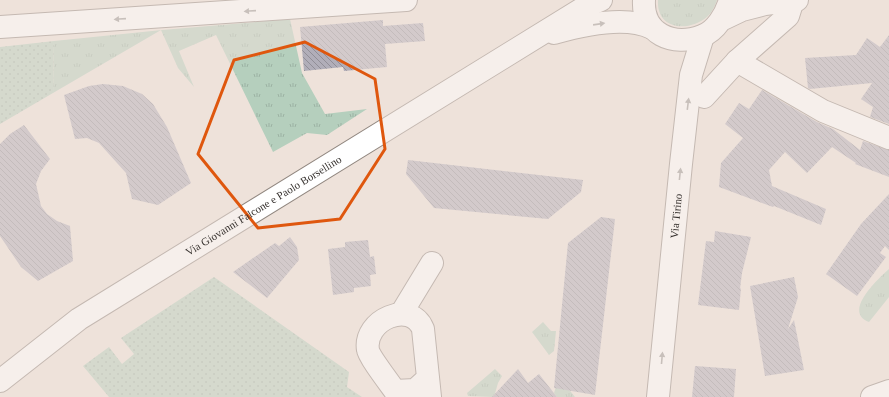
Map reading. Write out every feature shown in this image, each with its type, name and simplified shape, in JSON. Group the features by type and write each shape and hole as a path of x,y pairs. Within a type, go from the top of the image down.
{"street":[{"path":"0,27 406,0"},
{"name":"Via Giovanni Falcone e Paolo Borsellino","path":"0,381 80,319 534,38 585,7 601,0"},
{"path":"644,0 647,21 652,28"},
{"path":"721,20 730,0"},
{"path":"704,97 737,61 788,16 793,0"},
{"path":"703,36 721,20 742,10 765,4 797,0"},
{"name":"Via Giovanni Falcone e Paolo Borsellino","path":"534,38 568,29 602,23 642,23 661,35 673,39 686,40 703,36"},
{"name":"Via Tirino","path":"658,397 691,75 703,36"},
{"path":"737,61 823,110 889,138"},
{"path":"401,314 432,263"},
{"path":"401,314 413,317 420,322 429,388 397,394 368,351 368,337 375,326 387,317 401,314"},
{"path":"872,397 889,391"}],"highlighted area":[{"path":"305,42 375,79 385,149 340,219 258,228 198,154 234,60"}],"green space":[{"path":"658,0 717,0 711,13 700,21 692,25 675,26 662,18"},
{"path":"290,19 302,73 325,114 367,109 327,135 307,133 273,152 216,35 179,51 194,87 178,68 161,30"},
{"path":"161,30 53,93 54,41"},
{"path":"54,41 53,93 0,124 0,47"},
{"path":"889,269 889,297 869,322 862,317 859,311 861,303 877,280"},
{"path":"214,277 349,372 347,387 362,397 109,397 83,366 109,347 122,364 134,354 121,338"},
{"path":"543,322 551,331 556,331 554,351 549,355 532,332"},
{"path":"495,369 502,376 498,383 494,397 468,396 467,393"},
{"path":"559,377 575,397 557,397 554,393"}],"building":[{"path":"383,20 383,26 423,23 425,41 385,44 387,67 344,71 343,67 304,71 300,27"},
{"path":"889,35 889,124 870,117 873,107 861,99 872,83 808,88 805,58 856,55 867,38 880,47"},
{"path":"103,84 123,86 142,94 153,104 167,127 191,183 158,205 132,199 126,173 99,143 87,138 75,139 64,95 89,86"},
{"path":"762,90 817,122 833,129 860,150 863,141 889,150 889,177 855,164 856,163 832,147 807,173 785,152 769,170 772,186 826,209 821,225 774,206 773,207 719,187 721,163 743,138 725,124 739,103 749,109"},
{"path":"24,125 50,159 41,171 36,184 41,206 47,214 57,221 70,226 73,261 38,281 21,267 0,236 0,144 10,134"},
{"path":"408,160 583,180 581,192 548,219 434,208 406,174"},
{"path":"889,194 889,250 885,246 880,253 886,257 857,296 826,274 861,224"},
{"path":"601,217 615,219 595,395 554,388 568,243"},
{"path":"715,231 751,237 742,273 739,310 698,305 706,241 714,242"},
{"path":"290,237 297,247 299,260 267,298 233,272 275,243 279,246"},
{"path":"368,240 370,257 374,256 376,274 370,275 371,286 354,288 354,292 333,295 328,249 345,247 345,242"},
{"path":"794,277 798,297 788,329 794,320 804,370 765,376 750,286"},
{"path":"695,366 736,369 734,397 692,397"},
{"path":"518,369 528,383 539,374 557,397 492,397"}]}
